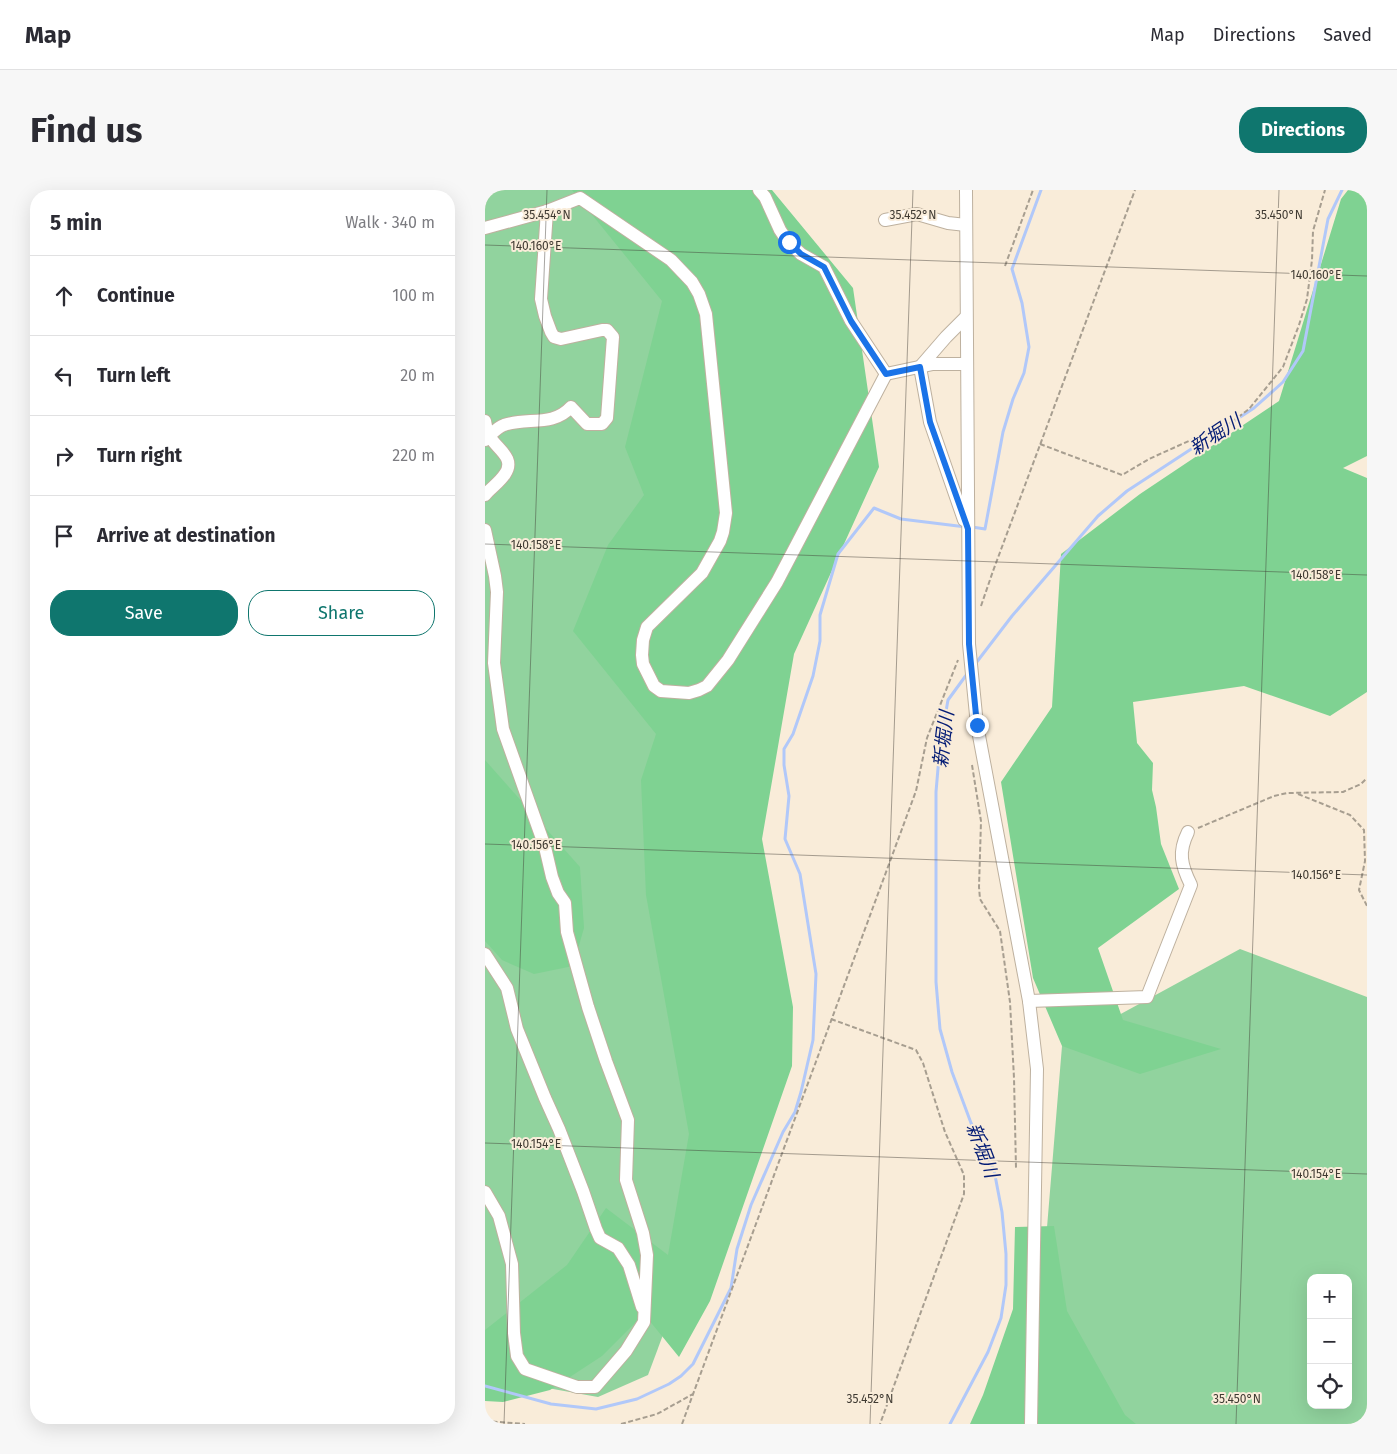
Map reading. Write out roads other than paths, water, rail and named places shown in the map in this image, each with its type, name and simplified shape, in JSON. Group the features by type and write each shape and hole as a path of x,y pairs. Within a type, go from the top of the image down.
{"street":[{"path":"759,190 765,197 780,230 789,242 801,254 824,267 851,321 886,374"},
{"path":"966,190 969,644 977,725 1029,1001 1037,1069 1031,1424"},
{"path":"485,228 547,211 580,198 671,260 692,282 699,294 706,314 726,513 720,541 702,574 647,627 643,640 643,664 654,686 661,691 689,693 699,690 707,686 728,660 777,582 886,374"},
{"path":"487,438 502,425 551,420 565,414 571,407 587,424 602,424 607,418 613,337 607,330 602,330 561,339 554,337 545,316 541,299 547,211"},
{"path":"885,220 917,214 948,223 966,225"},
{"path":"920,367 966,316"},
{"path":"886,374 933,364 966,364"},
{"path":"920,367 930,422 968,529"},
{"path":"485,421 487,438 504,452 508,460 505,475 485,494"},
{"path":"485,530 497,592 494,663 503,729 545,848 552,877 565,903 567,932 588,1007 605,1061 628,1120 626,1180 643,1233 647,1254 644,1322 626,1351 595,1387 577,1387 525,1369 517,1356 512,1264 499,1216 485,1192"},
{"path":"1029,1001 1147,997 1191,885 1182,867 1182,844 1188,832"},
{"path":"485,954 507,988 517,1029 559,1129 596,1229 601,1238 618,1248 629,1265 644,1312"}],"waterway":[{"path":"972,527 985,529 1003,432 1013,399 1024,373 1029,347 1022,303 1012,269 1041,190"},
{"name":"新堀川","path":"976,663 1012,616 1098,516 1127,491 1254,408 1283,382 1303,351 1328,219 1342,190"},
{"path":"485,1386 551,1404 596,1409 637,1399 669,1384 681,1376 693,1364 731,1288 737,1249 751,1205 783,1132 795,1112 813,1040 816,974 800,874 785,839 789,796 784,765 784,749 793,734 813,676 820,641 820,615 838,554 874,508 901,519 966,527"},
{"name":"新堀川","path":"950,1424 988,1352 1001,1318 1006,1285 1006,1254 1002,1212 994,1170 971,1123 952,1072 940,1029 936,982 936,792 940,745 948,700 967,674"}]}
